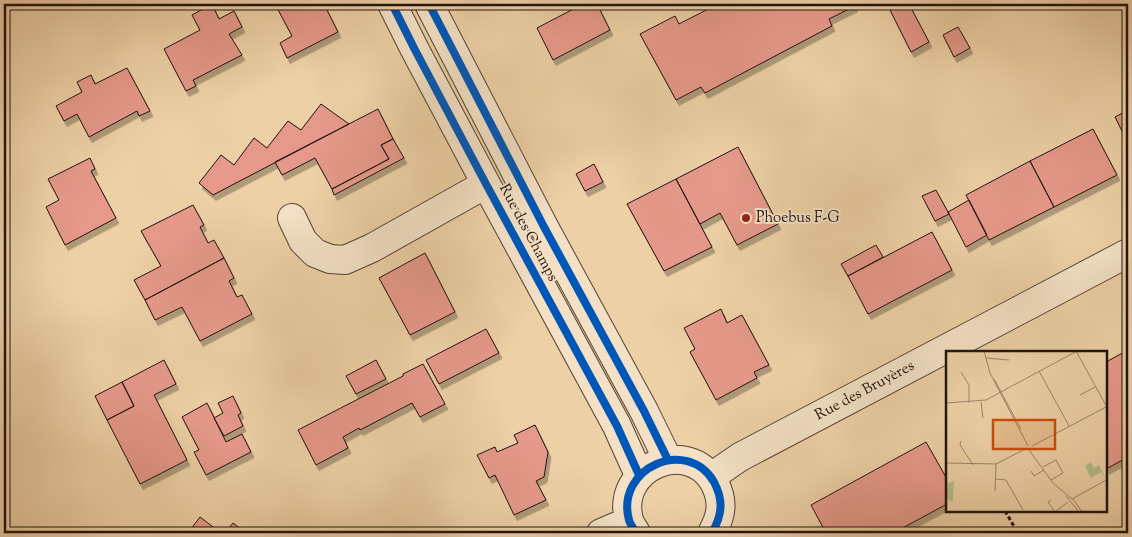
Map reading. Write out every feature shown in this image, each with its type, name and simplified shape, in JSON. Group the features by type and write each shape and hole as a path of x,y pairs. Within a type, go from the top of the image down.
{"street":[{"name":"Rue des Champs","path":"392,4 486,184 612,417 640,475"},
{"name":"Rue des Champs","path":"429,4 543,226 644,411 668,460"},
{"name":"Rue des Champs","path":"292,218 303,241 315,252 330,259 345,260 372,248 486,184"},
{"name":"Rue des Bruyères","path":"710,477 740,457 1128,253"},
{"path":"601,533 633,527 627,505 630,488 640,475 652,465 668,460 684,460 698,466 710,477 718,490 721,506 718,529"}],"path":[{"path":"1007,512 1018,533"}],"building":[{"path":"212,4 219,19 234,11 242,27 229,34 242,55 193,80 196,86 186,91 164,49 200,30 192,15"},
{"path":"275,4 324,4 338,32 287,58 280,43 292,36"},
{"path":"583,4 597,4 610,30 553,60 537,28"},
{"path":"718,4 854,4 855,6 829,19 832,26 705,93 701,87 676,100 640,34 675,16 679,24"},
{"path":"887,4 909,4 929,42 911,52"},
{"path":"958,27 970,48 954,57 943,35"},
{"path":"127,68 150,111 139,116 137,111 89,137 77,114 64,121 56,106 82,92 77,82 91,75 95,84"},
{"path":"321,104 349,124 213,195 199,183 221,155 234,165 254,138 267,148 288,121 301,130"},
{"path":"378,109 393,139 381,145 389,159 332,189 315,158 282,175 275,162"},
{"path":"1128,110 1128,143 1115,117"},
{"path":"1093,129 1117,175 1054,207 1030,161"},
{"path":"393,139 404,158 334,195 332,189 389,159 381,145"},
{"path":"738,147 778,224 737,245 720,213 700,224 676,179"},
{"path":"90,158 95,169 91,171 116,218 65,245 46,207 59,200 48,179"},
{"path":"1030,161 1054,207 989,240 966,195"},
{"path":"594,164 603,182 585,191 576,174"},
{"path":"676,179 712,247 664,271 627,204"},
{"path":"936,190 949,214 935,221 922,196"},
{"path":"969,200 987,235 966,247 948,212"},
{"path":"193,205 204,225 200,227 208,243 214,240 224,258 145,300 134,280 161,266 141,231"},
{"path":"932,232 952,270 868,314 848,276"},
{"path":"876,245 883,257 848,276 841,264"},
{"path":"425,253 455,312 410,335 379,278"},
{"path":"224,258 234,278 229,281 237,297 242,295 252,314 200,341 182,307 155,320 145,300"},
{"path":"721,309 727,323 742,315 769,365 754,372 757,378 716,400 690,352 695,349 684,328"},
{"path":"486,329 499,353 439,384 426,360"},
{"path":"1128,350 1128,457 1107,468 1107,361"},
{"path":"164,360 176,384 154,395 187,460 140,484 107,420 134,406 122,382"},
{"path":"376,360 386,379 356,394 346,376"},
{"path":"423,364 445,404 420,417 412,403 360,430 359,428 343,437 348,448 316,465 298,430"},
{"path":"122,382 134,406 107,420 95,396"},
{"path":"233,396 241,413 238,415 243,426 224,436 214,418 223,413 218,403"},
{"path":"207,403 226,442 242,434 251,452 206,475 194,452 199,450 182,417"},
{"path":"535,425 548,452 544,477 536,481 546,500 514,515 495,475 489,478 477,455 495,447 497,452 518,443 514,435"},
{"path":"926,442 946,477 946,505 897,531 898,533 826,533 811,505"},
{"path":"200,517 221,533 188,533"},
{"path":"233,523 246,533 225,533"}],"cycle path":[{"path":"392,4 486,184 617,426 639,475"},
{"path":"429,4 543,225 644,411 668,460"},
{"path":"636,533 629,520 628,502 633,486 643,473 656,464 672,460 687,461 702,468 714,482 721,508 712,533"}],"place":[{"name":"Phoebus F-G","path":"746,218"}]}
